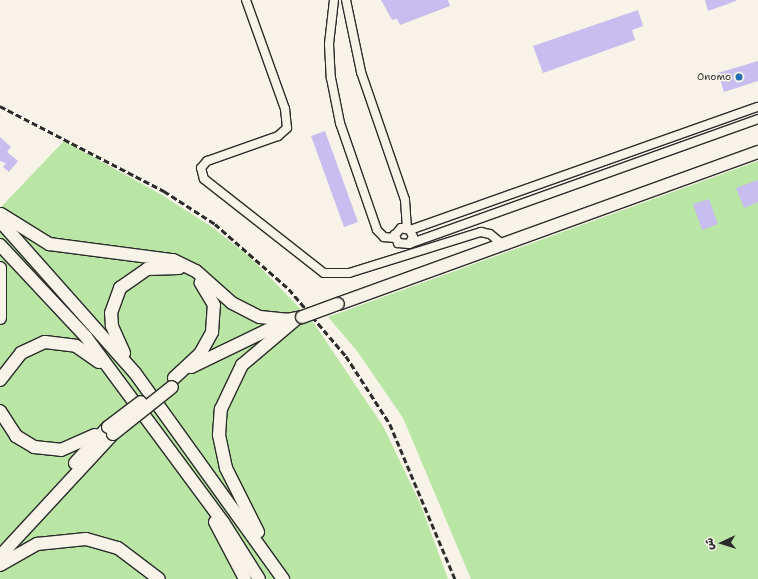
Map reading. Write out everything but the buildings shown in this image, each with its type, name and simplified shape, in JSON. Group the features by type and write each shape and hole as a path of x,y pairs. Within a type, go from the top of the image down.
{"main road":[{"path":"0,546 88,448 198,364 293,320 758,152"},
{"path":"0,213 49,244 173,260 196,271 211,285 246,312 293,320"},
{"path":"0,221 135,373 283,579"},
{"path":"0,245 86,337 202,496 259,579"},
{"path":"135,373 112,326 114,300 120,288 136,274 170,266 181,268 202,283 211,297 215,314 208,343 175,381"},
{"path":"0,268 0,318"},
{"path":"198,364 212,346 219,322 211,285"},
{"path":"175,381 293,320"},
{"path":"276,568 230,480 221,450 219,421 225,398 242,365 293,320"},
{"path":"0,380 21,353 34,345 55,342 85,350 120,383"},
{"path":"0,411 16,436 34,448 48,450 74,446 110,430"},
{"path":"0,424 13,440 39,454 58,455 88,448"},
{"path":"0,556 110,430"},
{"path":"202,496 245,579"},
{"path":"0,566 38,544 86,539 128,554 159,579"}],"street":[{"path":"246,0 285,109 287,128 278,136 207,161 201,168 204,179 324,273 349,273 481,232 490,234 503,245"},
{"path":"334,0 329,44 330,78 340,122 377,230 384,237 395,238 400,245 409,244 758,119"},
{"path":"346,0 361,72 405,200 408,229 413,237 409,244"},
{"path":"395,238 398,230 408,229 758,107"}],"green space":[{"path":"64,141 162,195 212,227 251,258 313,322 383,426 420,503 448,579 0,579 0,208"},
{"path":"758,161 758,579 471,579 403,418 357,351 328,317"}],"railway":[{"path":"0,106 164,191 215,224 289,289 346,356 390,424 455,579"}],"place":[{"name":"Onomo","path":"739,77"}]}
